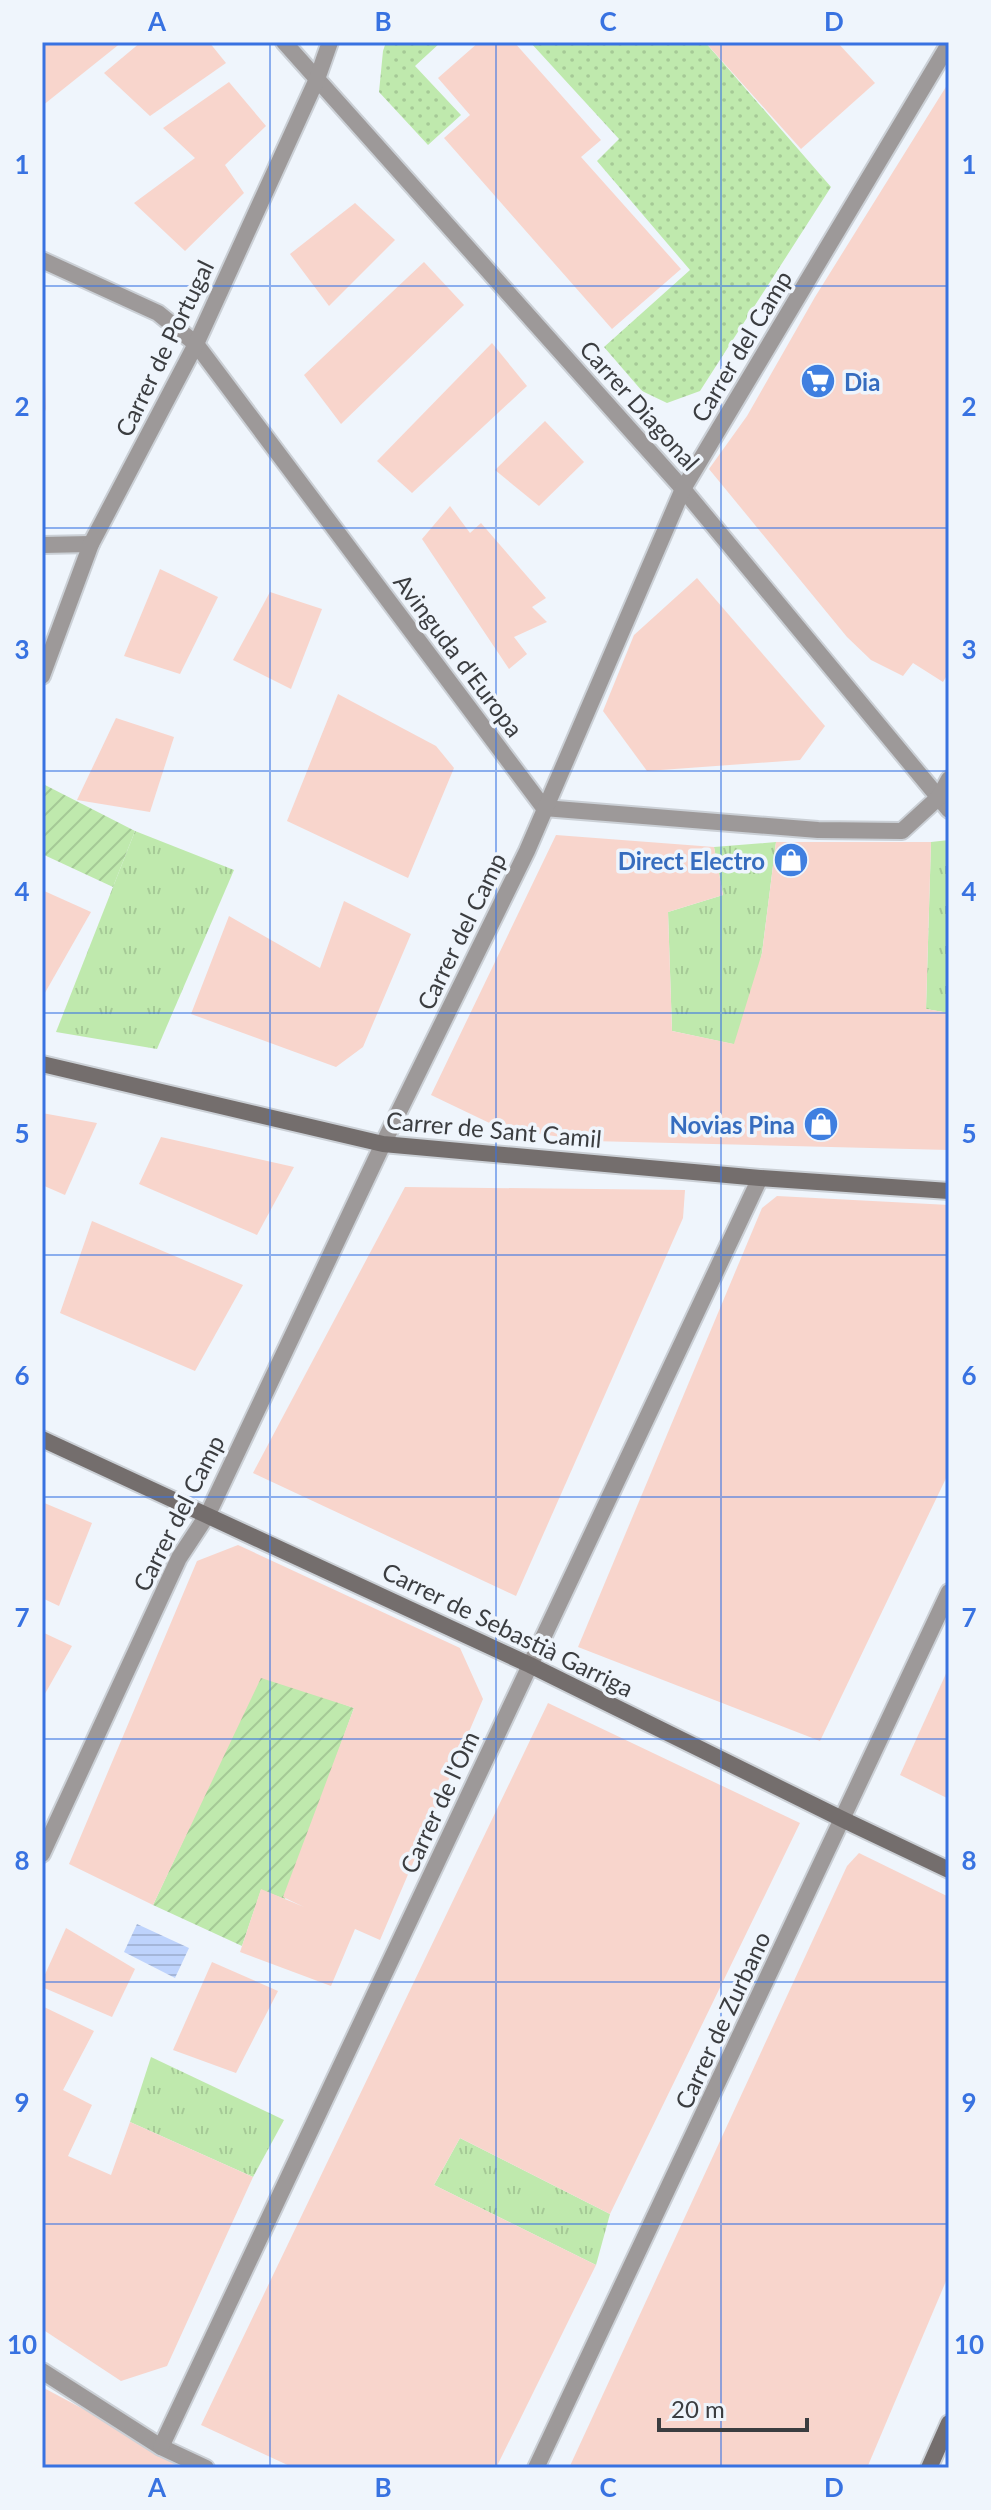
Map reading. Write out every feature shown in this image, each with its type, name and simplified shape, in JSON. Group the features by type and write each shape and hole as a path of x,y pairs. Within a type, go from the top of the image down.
{"street":[{"name":"Carrer Diagonal","path":"284,42 683,489 944,803"},
{"name":"Carrer de Portugal","path":"42,676 91,544 196,344 317,79 330,42"},
{"name":"Carrer del Camp","path":"42,1854 179,1558 208,1514 383,1144 527,851 683,489 949,44"},
{"name":"Avinguda d'Europa","path":"42,260 158,313 196,344 544,808"},
{"path":"42,545 91,544"},
{"path":"544,808 818,830 902,831 944,803 949,779"},
{"name":"Carrer de Sant Camil","path":"42,1064 383,1144 760,1178 949,1191"},
{"name":"Carrer de l'Om","path":"161,2447 760,1178"},
{"name":"Carrer de Sebastià Garriga","path":"42,1439 530,1665 949,1870"},
{"name":"Carrer de Zurbano","path":"536,2468 949,1592"},
{"path":"42,2371 161,2447 206,2468"},
{"path":"929,2468 949,2423"}],"green space":[{"path":"386,42 441,42 415,66 461,115 428,145 379,92"},
{"path":"530,42 705,42 831,187 700,391 667,403 642,391 604,347 690,270 597,161 619,139"},
{"path":"45,785 135,831 113,887 42,854 42,793"},
{"path":"135,831 234,870 157,1049 56,1032"},
{"path":"949,840 949,1013 926,1009 931,842"},
{"path":"776,842 762,953 742,1046 672,1031 668,912 723,895 714,847"},
{"path":"261,1674 354,1708 285,1899 261,1890 242,1946 153,1905"},
{"path":"151,2057 284,2120 253,2177 130,2122"},
{"path":"460,2138 610,2214 596,2265 434,2185"}],"water":[{"path":"137,1924 189,1948 175,1978 124,1952"}],"building":[{"path":"42,42 122,42 42,106"},
{"path":"141,42 209,42 226,63 150,116 104,73"},
{"path":"479,42 514,42 601,140 581,157 681,269 612,329 444,138 470,115 438,78"},
{"path":"705,42 837,42 875,83 801,149"},
{"path":"229,82 266,126 225,165 244,193 185,251 134,203 195,158 163,128"},
{"path":"949,82 949,672 943,682 913,663 903,676 871,660 847,637 709,469 747,416 815,297"},
{"path":"355,203 395,240 329,306 290,254"},
{"path":"424,262 464,305 341,424 304,375"},
{"path":"492,343 527,386 412,493 377,461"},
{"path":"42,375 45,376 46,409 42,417"},
{"path":"545,421 584,462 539,506 495,470"},
{"path":"450,506 470,533 481,523 546,598 532,607 547,622 514,637 527,654 509,669 422,539"},
{"path":"160,569 218,597 180,674 124,656"},
{"path":"697,578 825,726 800,760 647,771 603,711 634,635"},
{"path":"270,592 322,609 291,689 233,660"},
{"path":"338,694 436,746 454,768 408,878 287,821"},
{"path":"116,718 174,737 150,812 77,800"},
{"path":"556,835 714,847 723,895 668,912 672,1031 734,1044 762,953 776,842 931,842 926,1009 949,1013 949,1150 591,1141 502,1129 431,1095"},
{"path":"42,890 91,912 42,998"},
{"path":"344,901 411,934 363,1047 336,1067 191,1014 229,916 320,968"},
{"path":"42,1113 97,1123 65,1195 42,1185"},
{"path":"161,1137 294,1167 257,1235 139,1184"},
{"path":"405,1187 685,1190 683,1218 516,1596 253,1473"},
{"path":"777,1196 949,1205 949,1472 820,1741 578,1647 762,1208"},
{"path":"92,1221 243,1285 195,1371 60,1313"},
{"path":"42,1502 92,1523 59,1606 42,1598"},
{"path":"238,1545 460,1648 483,1699 380,1940 355,1929 331,1986 240,1952 261,1889 304,1907 283,1897 354,1708 261,1678 153,1905 69,1864 197,1561"},
{"path":"42,1632 72,1646 42,1699"},
{"path":"949,1667 949,1799 900,1775"},
{"path":"548,1703 800,1823 610,2214 460,2138 434,2185 596,2265 496,2468 294,2468 201,2425"},
{"path":"859,1853 949,1897 949,2274 867,2468 569,2468 847,1866"},
{"path":"66,1928 135,1969 112,2017 42,1987"},
{"path":"212,1962 278,1991 236,2073 173,2050"},
{"path":"42,2006 94,2031 63,2090 92,2105 68,2156 111,2175 130,2122 253,2177 167,2366 121,2381 42,2329"},
{"path":"42,2387 194,2468 42,2468"}],"place":[{"name":"Dia","path":"818,381"},
{"name":"Direct Electro","path":"791,860"},
{"name":"Novias Pina","path":"821,1124"}]}
